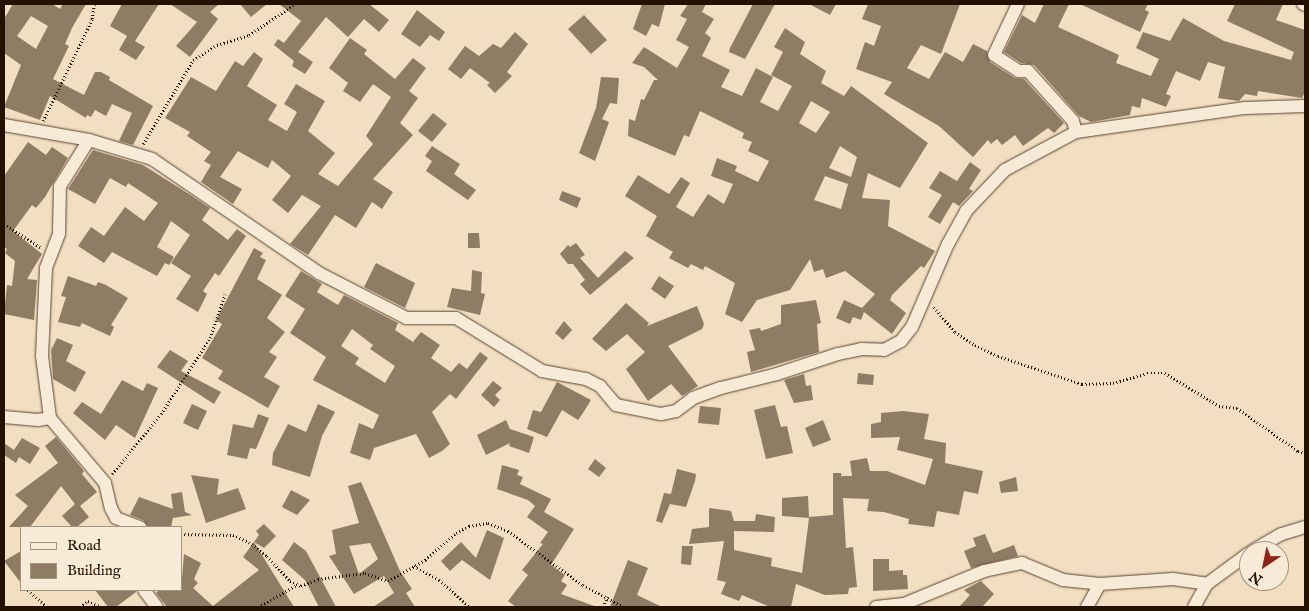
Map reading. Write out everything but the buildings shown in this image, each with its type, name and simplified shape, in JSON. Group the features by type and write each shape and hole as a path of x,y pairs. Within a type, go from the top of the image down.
{"street":[{"path":"1018,4 994,55 1016,70 1028,71 1073,121 1076,132"},
{"path":"4,125 39,129 89,140 152,158 319,273 406,318 456,318 533,367 586,379 600,386 616,405 638,411 676,412 693,398 720,388 778,374 838,354 861,349 884,350 901,341 912,327 924,294 966,211 1005,170 1076,132 1246,108 1305,106"},
{"path":"89,140 60,186 59,234 46,268 42,356 50,418 105,483 112,513 116,518 137,526"},
{"path":"4,417 38,420 50,418"},
{"path":"1270,541 1282,534 1305,527"},
{"path":"1194,607 1207,584 1239,560"},
{"path":"876,607 904,604 984,571 1022,562 1063,580 1100,584 1173,579 1207,584"},
{"path":"1087,607 1100,584"},
{"path":"145,591 157,607"}],"path":[{"path":"39,129 92,19 94,4"},
{"path":"138,155 193,60 209,49 249,35 295,4"},
{"path":"4,224 52,255"},
{"path":"105,483 161,414 210,338 226,294"},
{"path":"924,294 955,332 998,356 1082,384 1113,384 1148,373 1165,373 1219,406 1237,408 1298,452 1305,453"},
{"path":"258,607 295,586 365,573 376,580 388,581 414,566 456,533 469,526 488,523 508,531 583,584 624,607"},
{"path":"182,534 233,535 249,542 267,556 295,586"},
{"path":"414,566 439,580 470,607"},
{"path":"29,591 47,607"},
{"path":"603,607 607,597"},
{"path":"80,607 88,601 101,607"}]}
